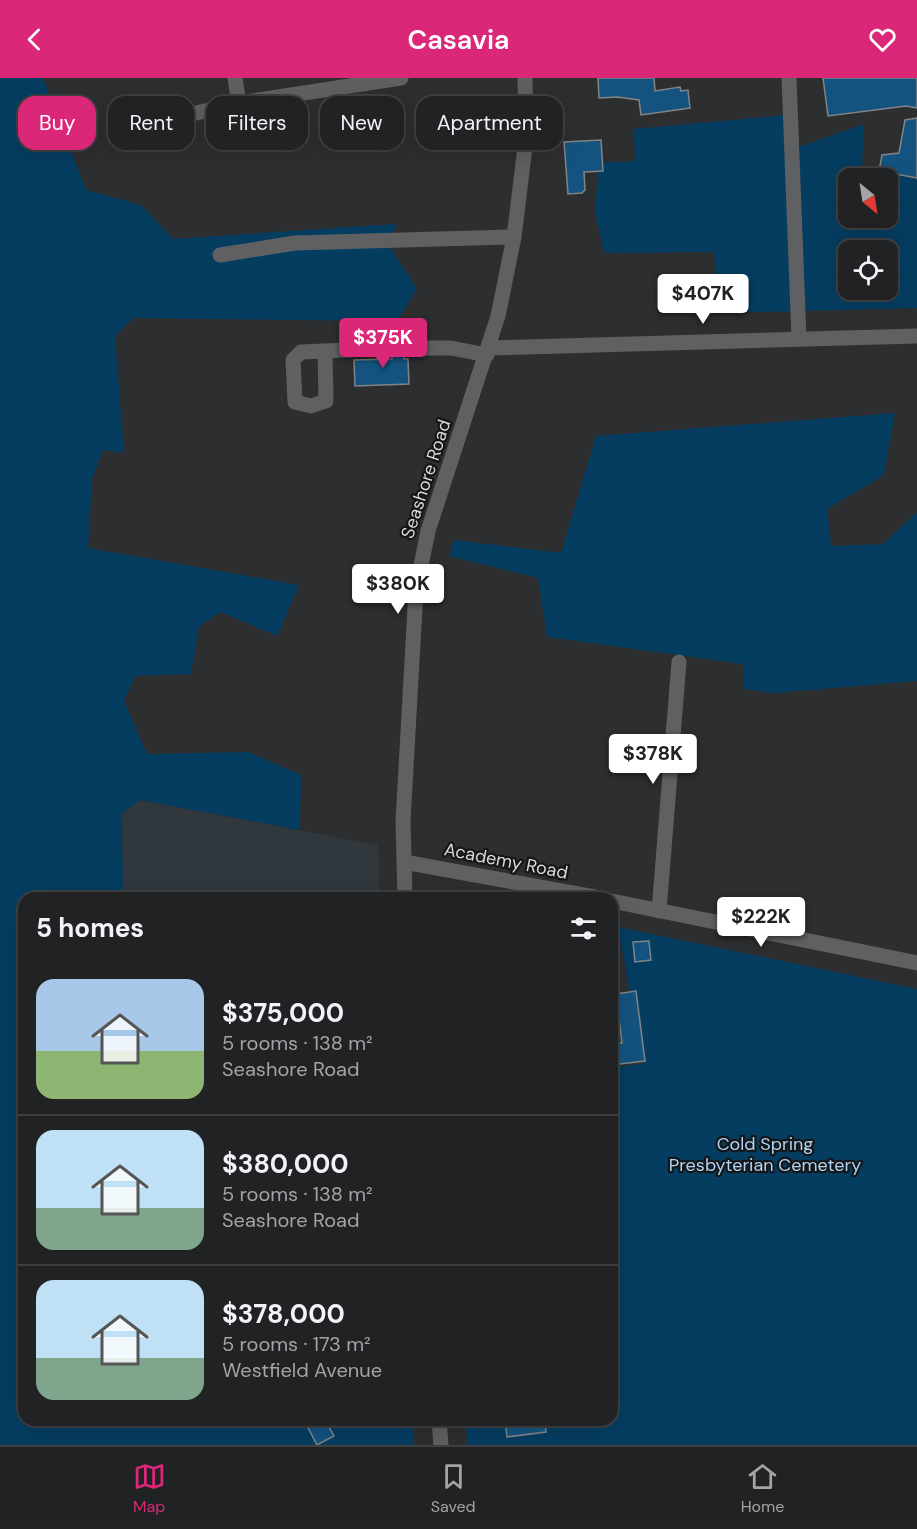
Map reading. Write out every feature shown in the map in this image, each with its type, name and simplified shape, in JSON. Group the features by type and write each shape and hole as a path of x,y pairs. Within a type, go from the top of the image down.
{"street":[{"path":"235,78 238,96"},
{"path":"284,96 401,78"},
{"name":"Seashore Road","path":"405,892 403,821 416,590 421,560 489,349 514,237 526,139 525,78"},
{"path":"789,78 799,339"},
{"path":"220,255 295,243 514,237"},
{"path":"325,351 398,348 489,349 917,336"},
{"path":"659,911 679,662"},
{"name":"Academy Road","path":"404,862 567,892"},
{"path":"618,902 917,963"},
{"path":"439,1426 441,1445"}],"shaded area":[{"path":"140,800 378,845 380,892 123,892 122,813"}],"green space":[{"path":"0,78 43,78 50,96 18,96 18,150 71,150 86,190 141,205 173,239 396,224 389,246 417,289 397,321 133,318 115,336 124,453 103,450 92,479 88,548 299,585 277,636 221,612 199,626 191,674 135,676 124,701 147,754 248,752 301,775 300,830 140,800 122,813 123,892 18,892 18,1426 412,1426 414,1445 0,1445"},
{"path":"787,115 793,149 864,124 862,168 838,168 838,228 898,228 898,175 917,179 917,308 718,313 714,252 604,253 595,211 599,163 635,161 634,129"},
{"path":"895,413 884,475 827,509 831,546 883,544 917,512 917,681 774,693 744,689 743,664 547,637 538,578 449,556 454,540 561,553 596,436"},
{"name":"Cold Spring Presbyterian Cemetery","path":"618,927 917,989 917,1445 467,1445 466,1426 618,1426 618,1066 643,1064"}],"building":[{"path":"598,78 654,78 655,91 680,87 681,91 688,90 690,108 641,115 639,100 617,97 599,98"},
{"path":"823,78 917,78 917,108 906,106 828,116"},
{"path":"917,118 917,178 898,174 898,168 880,168 882,155 899,153 905,120"},
{"path":"601,140 603,171 584,172 585,190 582,193 568,194 564,142"},
{"path":"392,341 403,341 404,359 408,359 409,384 355,386 354,360 392,359"},
{"path":"649,941 651,960 635,962 633,942"},
{"path":"636,991 645,1061 618,1064 618,1043 622,1043 618,994"},
{"path":"307,1426 328,1426 334,1436 317,1445"},
{"path":"506,1426 546,1426 546,1432 507,1437"}]}
